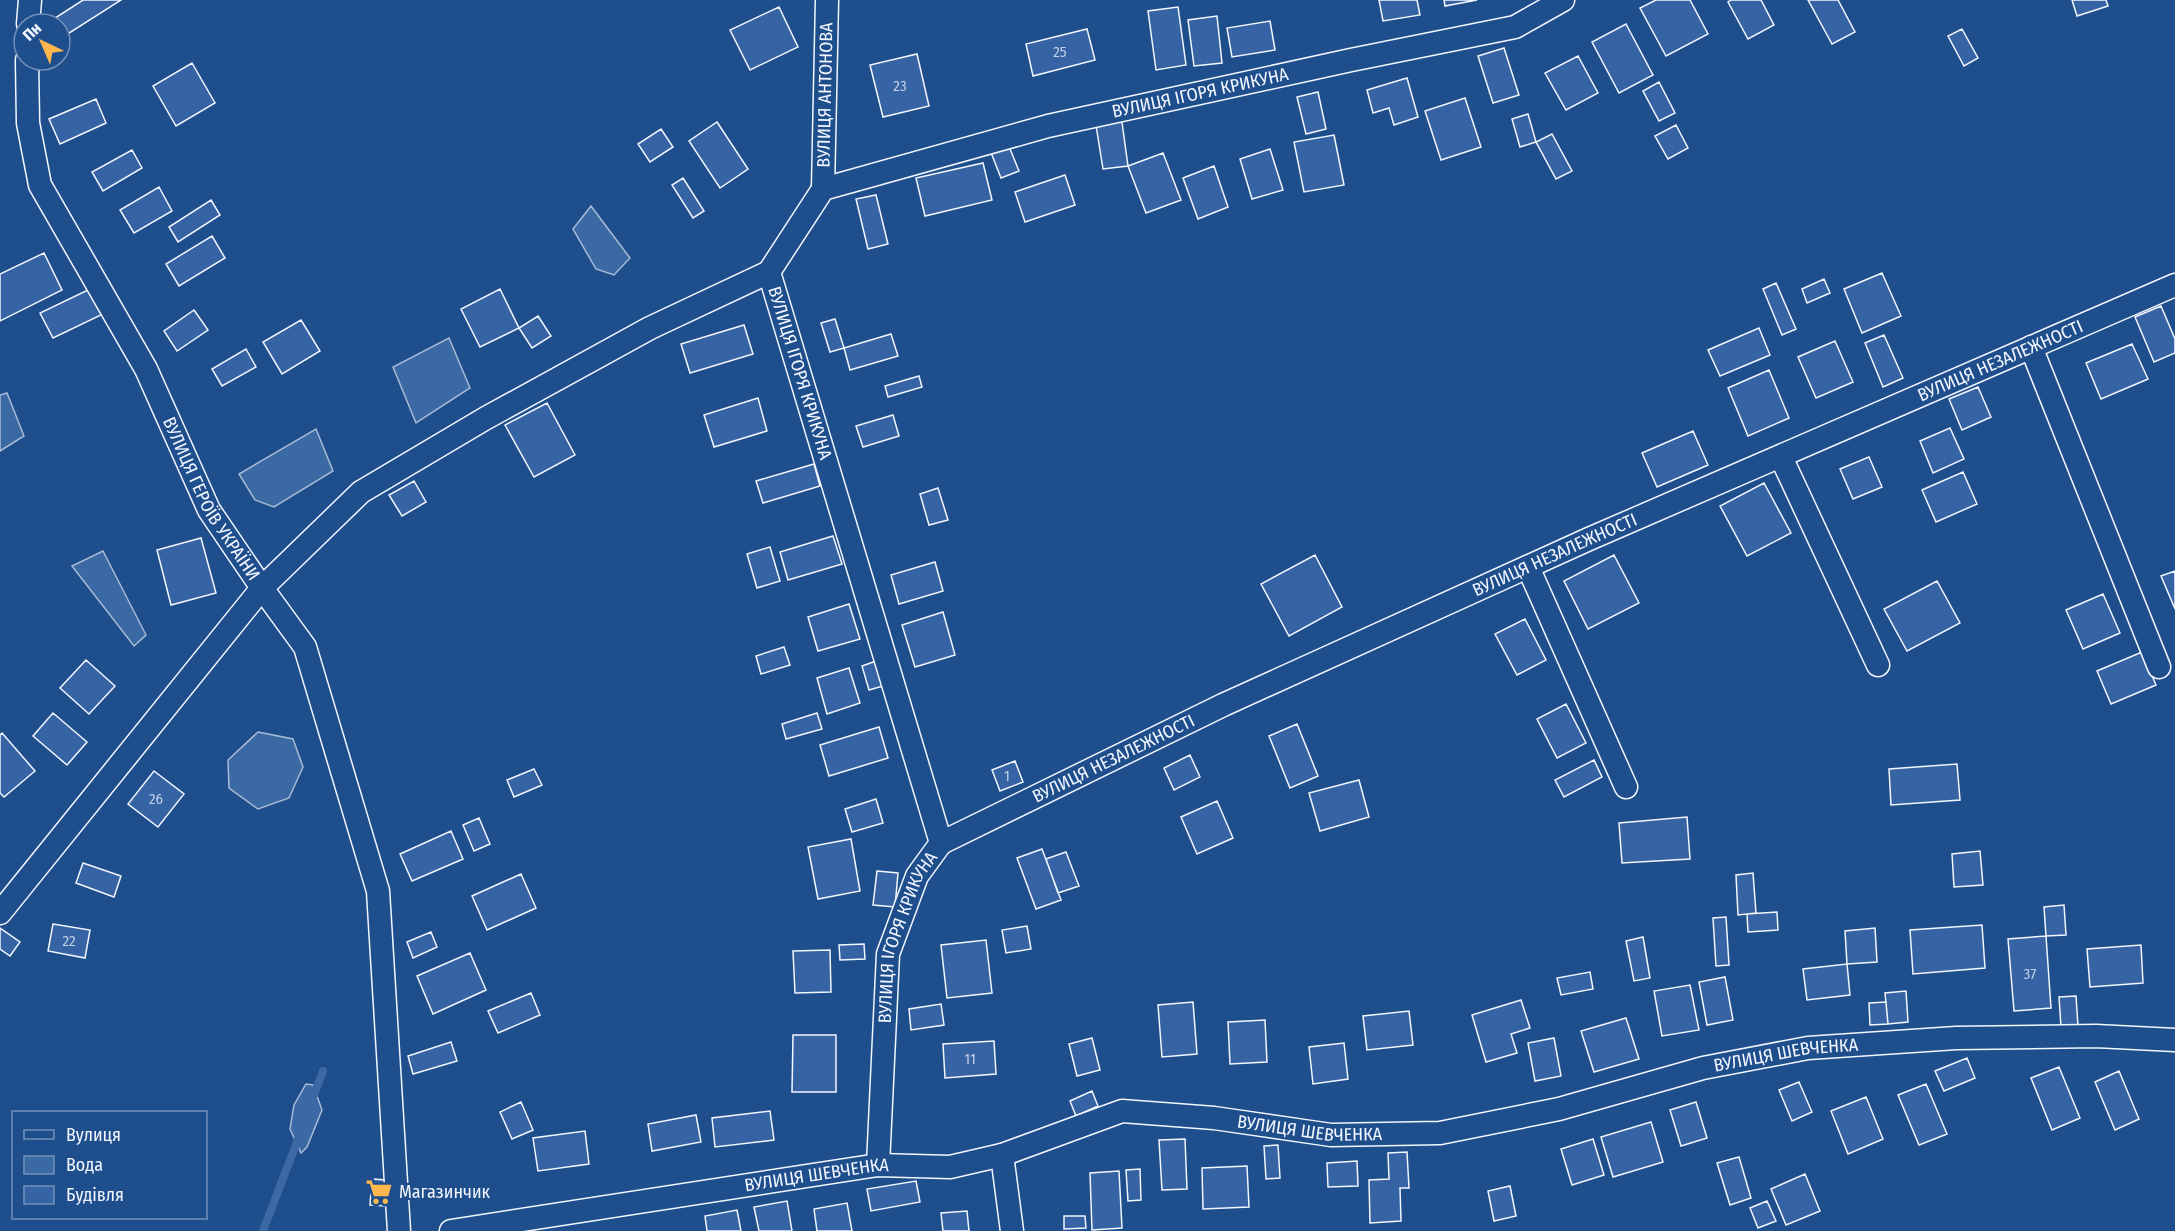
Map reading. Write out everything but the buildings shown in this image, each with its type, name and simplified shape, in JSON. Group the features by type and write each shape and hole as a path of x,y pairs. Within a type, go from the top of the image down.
{"street":[{"name":"ВУЛИЦЯ АНТОНОВА","path":"823,189 827,0"},
{"name":"ВУЛИЦЯ ІГОРЯ КРИКУНА","path":"878,1165 888,954 917,876 941,843 769,272 823,189 1048,126 1515,27 1563,0"},
{"name":"ВУЛИЦЯ ГЕРОЇВ УКРАЇНИ","path":"0,913 262,588 209,510 146,369 40,185 28,123 27,72"},
{"path":"399,1231 378,891 305,647 262,588 361,492 486,418 650,328 769,272"},
{"name":"ВУЛИЦЯ НЕЗАЛЕЖНОСТІ","path":"941,843 1223,705 1528,567 2175,285"},
{"path":"2031,347 2159,668"},
{"path":"1781,457 1878,665"},
{"path":"1528,567 1626,787"},
{"name":"ВУЛИЦЯ ШЕВЧЕНКА","path":"451,1231 878,1165 950,1167 1002,1155 1122,1110 1214,1118 1331,1135 1440,1133 1559,1109 1703,1068 1808,1048 1968,1038 2096,1036 2175,1040"},
{"path":"1002,1155 1012,1231"}],"water":[{"path":"591,206 630,258 614,275 596,269 573,229"},
{"path":"449,338 470,388 416,423 393,367"},
{"path":"7,393 24,436 0,451 0,395"},
{"path":"316,429 333,471 274,507 255,500 239,474"},
{"path":"103,551 146,635 134,646 72,566"},
{"path":"258,732 293,739 303,767 289,798 258,809 229,788 228,760"},
{"path":"306,1084 313,1085 322,1110 307,1147 301,1153 290,1129 294,1105"}],"waterway":[{"path":"312,1100 323,1071"},
{"path":"263,1231 300,1134"}],"place":[{"name":"Магазинчик","path":"379,1192"}]}
